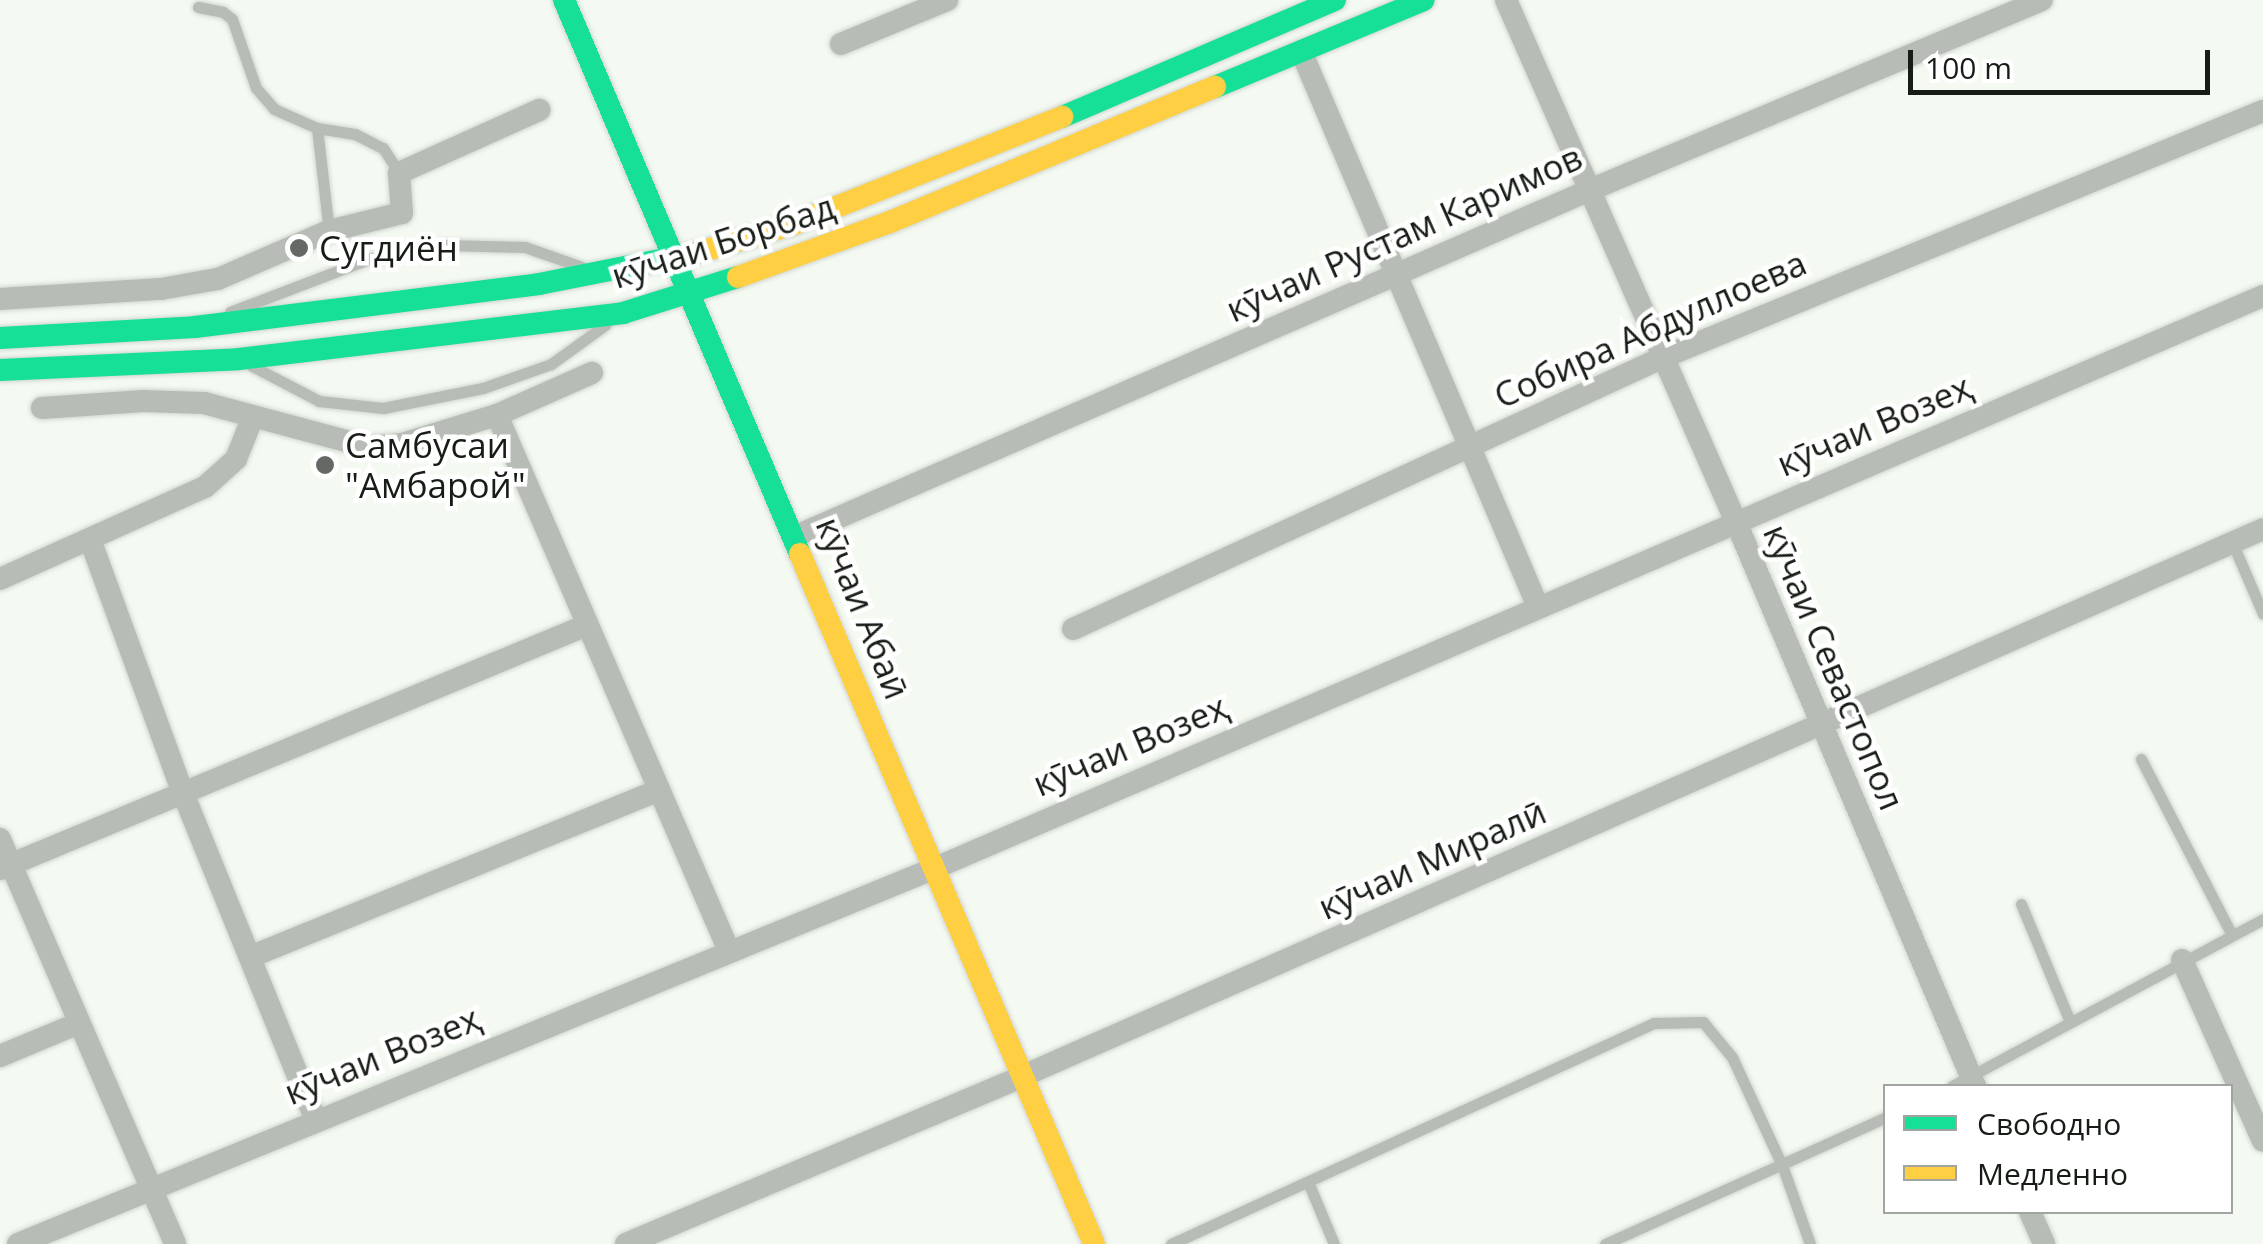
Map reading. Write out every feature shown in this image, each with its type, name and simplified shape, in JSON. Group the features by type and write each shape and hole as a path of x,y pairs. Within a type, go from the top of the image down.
{"main road":[{"name":"кӯчаи Абаӣ","path":"564,0 688,295 796,536 1094,1244"},
{"name":"кӯчаи Борбад","path":"0,338 195,327 539,284 674,260 794,224 985,150 1335,0"},
{"name":"кӯчаи Борбад","path":"0,370 239,359 623,313 688,295 890,222 1424,0"}],"street":[{"path":"841,44 947,0"},
{"name":"кӯчаи Севастопол","path":"1506,0 1736,522 1966,1084"},
{"name":"кӯчаи Рустам Каримов","path":"796,536 1590,190 2042,0"},
{"path":"1301,51 1538,608"},
{"path":"0,299 161,288 218,280 329,231 402,213 398,173 539,110"},
{"name":"Собира Абдуллоева","path":"1074,629 1664,357 2263,112"},
{"name":"кӯчаи Возеҳ","path":"18,1244 933,868 2263,296"},
{"path":"42,408 143,401 204,403 252,419 368,447 402,444 497,414 592,373"},
{"path":"497,414 729,951"},
{"path":"0,579 91,542 205,487 236,459 252,419"},
{"name":"кӯчаи Миралӣ","path":"626,1244 1023,1076 2263,530"},
{"path":"91,542 183,793 316,1120"},
{"path":"6,867 587,625"},
{"path":"250,957 659,790"},
{"path":"0,838 6,867 79,1023 174,1244"},
{"path":"2182,960 2263,1141"},
{"path":"0,1056 79,1023"},
{"path":"2031,1214 2044,1244"}],"lane":[{"path":"198,7 224,12 232,19 256,88 274,109 317,128 356,134 383,148 398,173"},
{"path":"317,128 329,231"},
{"path":"195,327 296,283 369,260 444,245 525,247 596,272"},
{"path":"239,359 320,401 383,408 484,388 551,364 623,313"},
{"path":"2232,542 2263,614"},
{"path":"2142,759 2232,935"},
{"path":"2021,904 2070,1022"},
{"path":"1966,1084 2070,1022 2263,919"},
{"path":"1170,1244 1654,1024 1703,1022 1732,1057 1782,1165 1810,1244"},
{"path":"1605,1244 1883,1118"},
{"path":"1308,1182 1334,1244"}],"traffic: fast":[{"path":"564,0 800,554"},
{"path":"1062,117 1335,0"},
{"path":"1215,87 1424,0"},
{"path":"0,338 195,327 539,284 700,252"},
{"path":"0,370 239,359 623,313 738,277"}],"traffic: slow":[{"path":"738,277 890,222 1215,87"},
{"path":"700,252 794,224 1062,117"},
{"path":"800,554 1094,1244"}],"place":[{"name":"Сугдиён","path":"299,248"},
{"name":"Самбусаи \"Амбарой\"","path":"325,465"}]}
